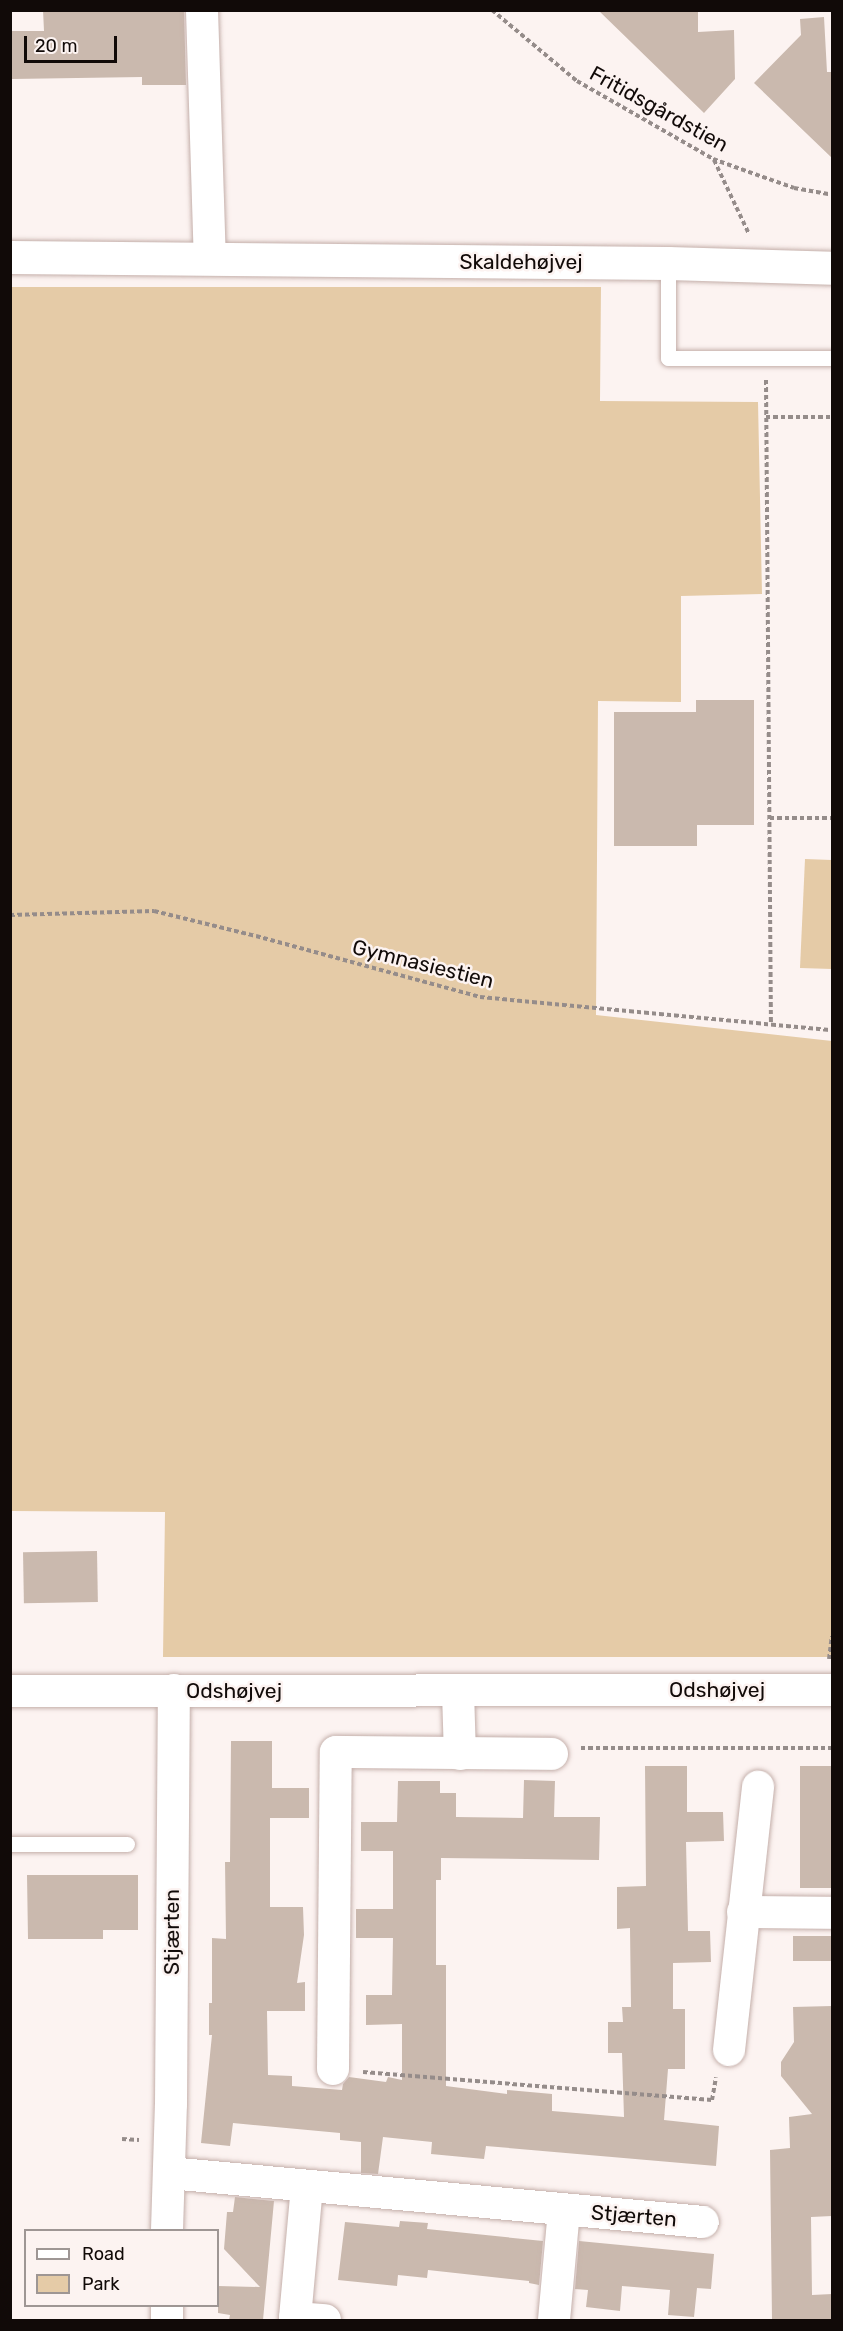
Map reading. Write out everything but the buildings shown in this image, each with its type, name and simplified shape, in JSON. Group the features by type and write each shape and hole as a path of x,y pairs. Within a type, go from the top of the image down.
{"street":[{"path":"202,10 210,259"},
{"name":"Skaldehøjvej","path":"10,257 668,263 832,268"},
{"name":"Stjærten","path":"167,2229 174,1690"},
{"name":"Odshøjvej","path":"10,1691 832,1690"},
{"path":"458,1692 460,1754"},
{"path":"333,2069 336,1752 552,1754"},
{"path":"729,2050 758,1787"},
{"path":"743,1912 832,1913"},
{"name":"Stjærten","path":"169,2173 703,2222"},
{"path":"307,2186 295,2318 326,2320"},
{"name":"Stjærten","path":"554,2320 564,2210"}],"lane":[{"path":"668,263 668,358 832,358"},
{"path":"10,1844 127,1844"}],"path":[{"name":"Fritidsgårdstien","path":"492,10 577,81 713,159 794,188 832,195"},
{"path":"713,159 765,266"},
{"path":"766,357 771,1025"},
{"path":"766,417 832,417"},
{"path":"770,818 832,818"},
{"name":"Gymnasiestien","path":"10,915 154,911 256,936 480,997 832,1030"},
{"path":"552,1754 570,1748 832,1748"},
{"path":"333,2069 712,2100 720,2055 729,2050"}],"green space":[{"path":"11,287 601,287 600,401 758,402 762,594 681,596 681,702 598,701 596,1015 832,1041 832,1657 163,1657 165,1512 11,1511"},
{"path":"805,859 832,860 832,969 800,968"}]}
